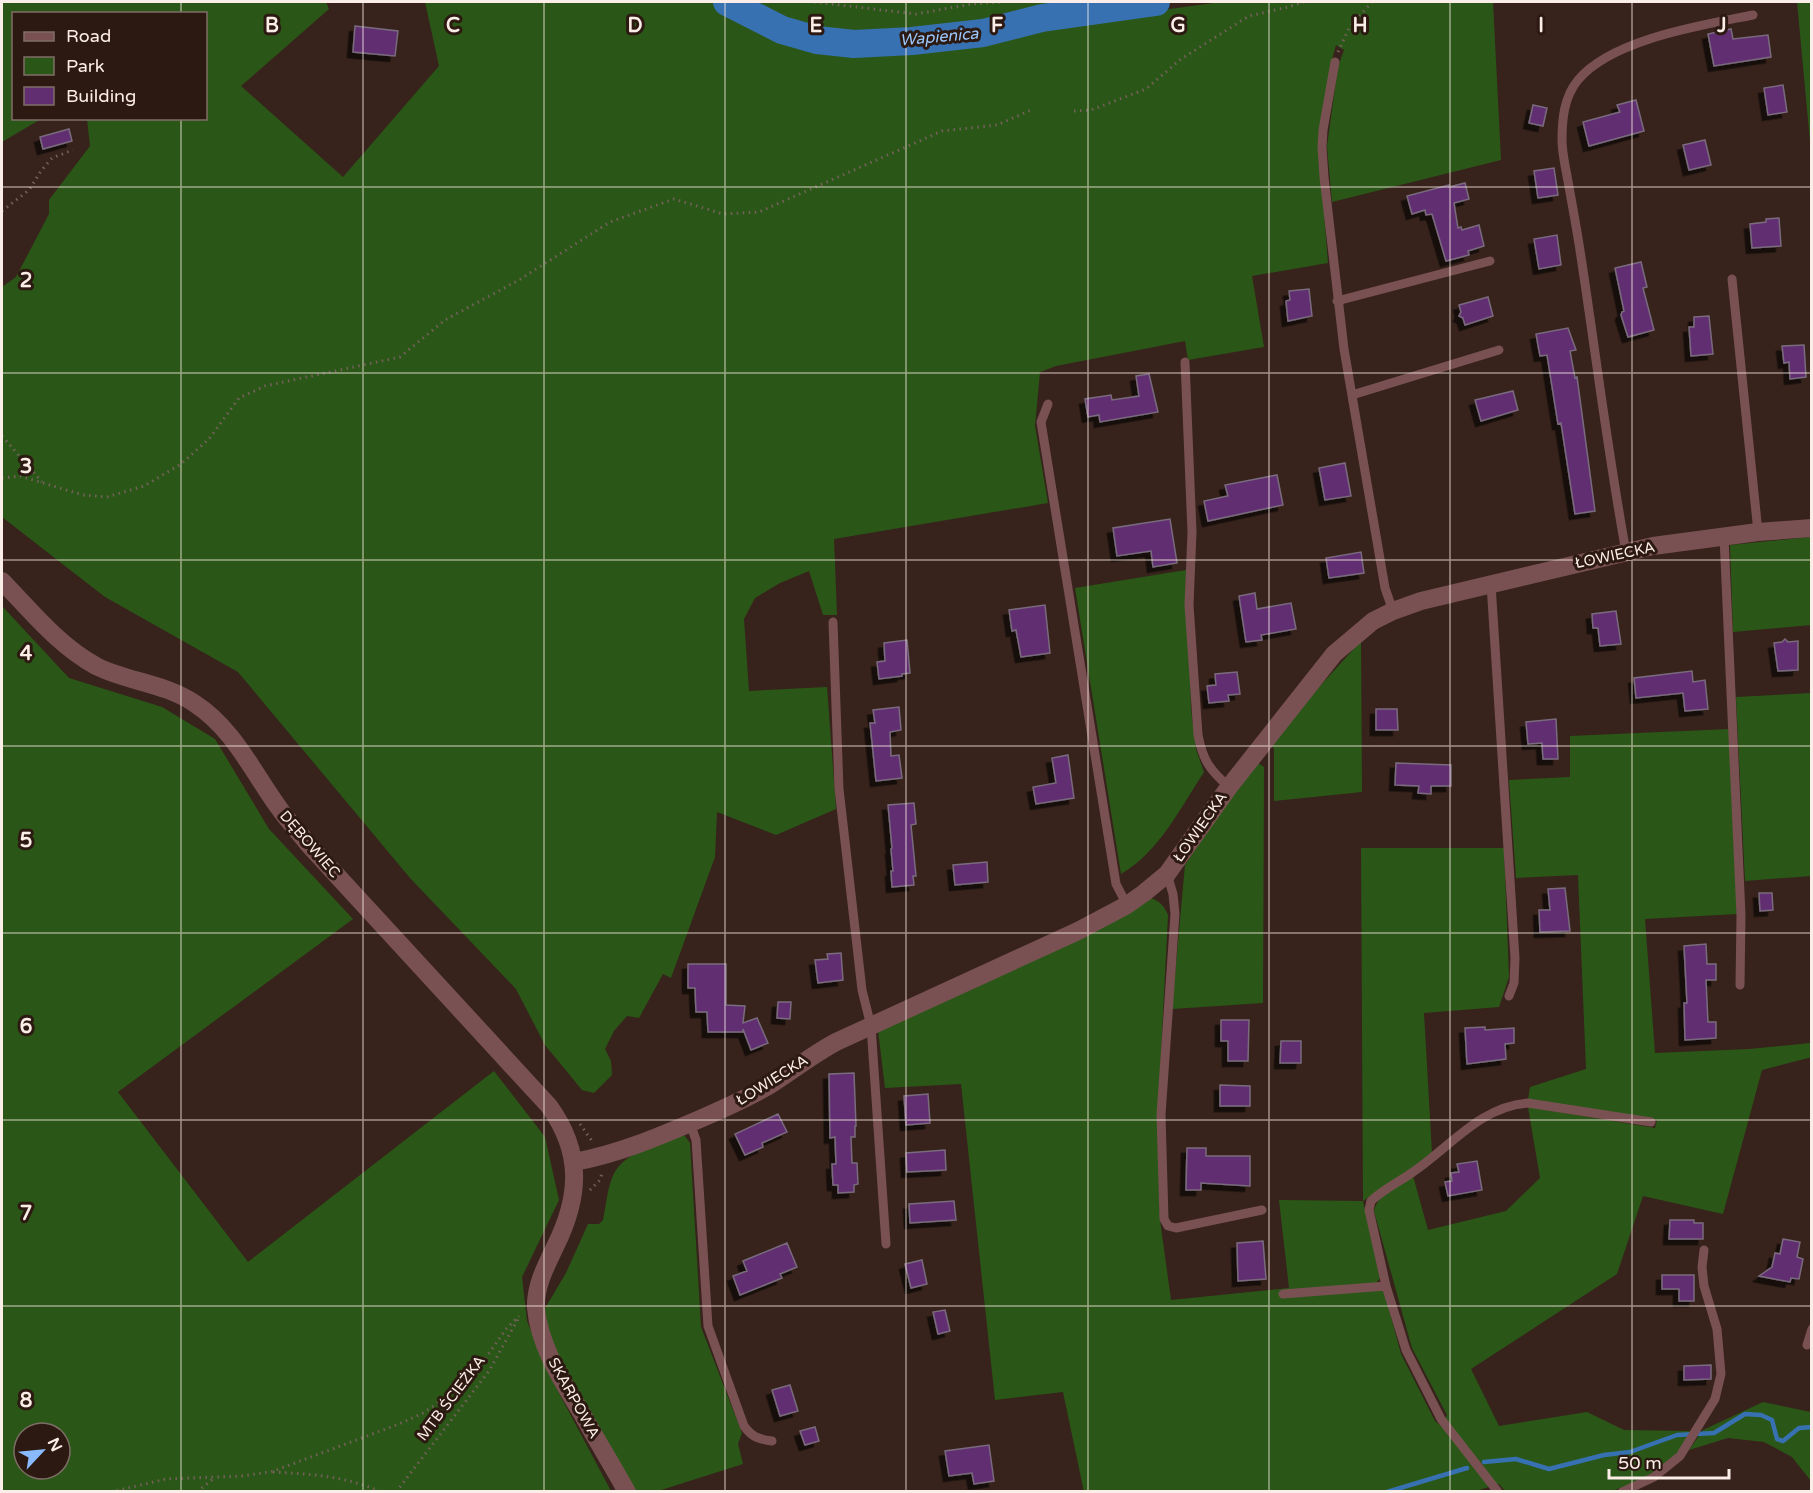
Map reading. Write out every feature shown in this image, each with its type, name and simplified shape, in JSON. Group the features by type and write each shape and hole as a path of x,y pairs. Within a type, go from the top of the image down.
{"street":[{"name":"ŁOWIECKA","path":"574,1162 629,1149 757,1092 816,1053 1078,931 1127,905 1167,874 1229,787 1334,654 1366,626 1393,611 1421,601 1653,546 1758,532 1812,528"},
{"name":"DĘBOWIEC","path":"2,581 52,633 77,654 115,674 161,687 194,702 226,729 239,745 279,808 308,844 549,1106 564,1128 574,1162"},
{"name":"SKARPOWA","path":"574,1162 575,1189 569,1215 543,1271 536,1306 540,1327 559,1375 627,1491"}],"lane":[{"path":"1626,552 1600,401 1581,255 1562,142 1564,107 1578,80 1592,67 1613,54 1689,28 1753,15"},
{"path":"1335,62 1322,147 1337,301 1385,588 1393,611"},
{"path":"1337,301 1490,261"},
{"path":"1732,279 1758,532"},
{"path":"1352,395 1500,350"},
{"path":"1185,362 1192,532 1189,605 1198,735 1206,763 1211,771 1229,787"},
{"path":"1048,404 1041,422 1116,884 1127,905"},
{"path":"1724,537 1741,915 1740,985"},
{"path":"1491,584 1515,958 1514,983 1509,996"},
{"path":"833,622 839,789 862,990 872,1026 886,1244"},
{"path":"1167,874 1173,894 1175,914 1161,1115 1164,1219 1168,1226 1176,1228 1262,1210"},
{"path":"1498,1491 1441,1419 1406,1350 1386,1286 1369,1210 1371,1201 1485,1117 1514,1104 1528,1103 1651,1122"},
{"path":"690,1123 696,1140 708,1326 744,1426 758,1440 772,1441"},
{"path":"1622,1491 1660,1473 1680,1456 1715,1399 1721,1374 1718,1329 1704,1286 1702,1267 1704,1250"},
{"path":"1283,1294 1386,1286"},
{"path":"1807,1345 1812,1329"}],"path":[{"path":"814,2 916,14 972,4 1002,2"},
{"path":"1074,111 1091,110 1146,89 1181,59 1249,16 1288,8 1304,2"},
{"path":"1335,62 1340,43 1349,28 1372,2"},
{"path":"2,478 20,476 83,495 107,496 144,486 181,464 209,439 239,398 265,386 400,357 445,320 519,280 610,222 674,200 723,214 759,212 942,131 997,125 1031,110"},
{"path":"2,211 29,190 52,158 73,150"},
{"path":"2,436 42,483"},
{"name":"MTB ŚCIEŻKA","path":"271,1472 399,1424 440,1403 456,1390 485,1359 506,1329 520,1316 489,1371 396,1491"},
{"path":"111,1491 166,1479 271,1472 348,1479 381,1491"},
{"path":"197,1491 215,1477"}],"green space":[{"path":"2,2 326,2 329,9 241,86 343,177 439,66 425,2 713,2 738,17 780,36 814,47 855,51 912,50 983,43 1044,26 1221,2 1493,2 1501,160 1332,202 1327,146 1338,67 1344,50 1336,45 1331,63 1319,150 1328,263 1252,276 1264,347 1188,360 1185,341 1056,366 1040,372 1035,426 1048,503 834,539 837,615 823,615 809,571 780,583 755,598 744,619 749,691 827,687 836,809 776,835 717,812 715,857 671,978 663,974 639,1018 627,1016 614,1031 605,1049 611,1061 612,1075 594,1093 582,1090 545,1045 516,989 410,878 238,672 105,597 2,517 2,287 16,277 49,214 49,200 90,146 87,120 207,120 207,12 12,12 12,120 39,120 2,142"},
{"path":"752,2 1096,2 949,25 875,31 838,30 803,24 784,18"},
{"path":"1797,2 1811,2 1811,152"},
{"path":"1811,537 1811,625 1733,632 1730,545"},
{"path":"1186,570 1185,605 1189,641 1191,709 1196,749 1204,772 1158,841 1135,865 1121,874 1075,588"},
{"path":"2,606 69,678 162,707 215,739 269,829 353,919 118,1092 248,1262 494,1071 545,1137 559,1200 522,1277 527,1321 551,1378 611,1491 2,1491"},
{"path":"1361,641 1362,792 1274,801 1274,749 1271,745 1310,697"},
{"path":"1811,693 1811,876 1745,881 1736,697"},
{"path":"1730,729 1737,914 1645,919 1655,1053 1749,1049 1811,1043 1812,1057 1762,1070 1723,1214 1643,1196 1617,1274 1471,1369 1499,1426 1587,1412 1624,1430 1690,1431 1681,1448 1664,1467 1631,1484 1609,1492 1505,1491 1499,1484 1472,1492 1084,1492 1063,1392 995,1400 961,1084 885,1088 878,1030 1151,898 1162,905 1168,915 1158,1113 1160,1220 1171,1300 1289,1288 1279,1200 1363,1201 1380,1278 1377,1282 1379,1290 1384,1291 1401,1354 1435,1421 1441,1426 1447,1415 1412,1348 1374,1211 1380,1199 1384,1194 1413,1176 1428,1230 1506,1211 1540,1178 1528,1107 1655,1128 1657,1120 1528,1100 1530,1087 1586,1069 1578,875 1516,878 1509,780 1570,777 1570,736"},
{"path":"1258,763 1264,767 1263,1003 1172,1009 1185,865 1226,803"},
{"path":"1361,848 1504,848 1509,977 1499,1007 1424,1013 1432,1153 1411,1170 1363,1201"},
{"path":"684,1135 690,1143 701,1327 742,1433 738,1444 743,1464 658,1491 633,1491 552,1343 544,1310 566,1273 588,1224 599,1224 603,1220 609,1188 617,1169 624,1161 642,1150"},
{"path":"1763,1402 1811,1412 1811,1481 1792,1457 1764,1442 1728,1438 1689,1450 1703,1430"}],"building":[{"path":"355,26 398,31 395,56 353,52"},
{"path":"1731,29 1733,39 1768,35 1771,57 1714,66 1708,34"},
{"path":"1783,85 1787,112 1768,115 1764,88"},
{"path":"1636,100 1644,131 1589,146 1583,122 1620,112 1617,105"},
{"path":"1533,105 1547,108 1543,126 1529,123"},
{"path":"69,129 72,141 43,149 40,137"},
{"path":"1705,140 1711,165 1689,170 1683,145"},
{"path":"1554,168 1558,195 1538,198 1534,171"},
{"path":"1465,183 1469,199 1454,203 1458,228 1461,227 1462,230 1479,225 1484,246 1468,251 1469,255 1446,261 1432,214 1426,215 1425,210 1412,214 1407,196"},
{"path":"1779,218 1781,246 1752,248 1750,224"},
{"path":"1557,235 1561,265 1539,269 1534,239"},
{"path":"1641,262 1647,287 1643,288 1654,330 1628,337 1621,315 1624,311 1615,268"},
{"path":"1309,289 1312,316 1288,321 1286,301 1290,300 1289,291"},
{"path":"1488,297 1493,316 1465,325 1463,318 1459,316 1461,312 1459,305"},
{"path":"1709,316 1713,354 1691,356 1689,327 1694,327 1694,317"},
{"path":"1568,328 1576,350 1570,351 1575,378 1577,377 1595,511 1575,514 1561,423 1558,424 1547,355 1540,356 1536,334"},
{"path":"1804,345 1806,377 1790,379 1789,362 1784,363 1782,346"},
{"path":"1149,374 1158,412 1100,422 1099,415 1088,417 1085,399 1111,395 1112,400 1139,396 1136,376"},
{"path":"1513,391 1518,410 1481,421 1475,400"},
{"path":"1345,463 1351,496 1325,500 1319,468"},
{"path":"1277,475 1283,505 1208,521 1204,501 1228,496 1225,485"},
{"path":"1170,519 1177,563 1153,567 1151,551 1117,556 1113,528"},
{"path":"1361,552 1364,573 1329,578 1326,558"},
{"path":"1255,593 1257,609 1291,603 1296,629 1261,635 1262,640 1246,642 1239,596"},
{"path":"1045,605 1050,653 1021,657 1016,630 1012,631 1009,610"},
{"path":"1616,611 1621,644 1600,646 1598,628 1593,628 1592,614"},
{"path":"1785,639 1788,642 1798,641 1798,670 1778,671 1774,643"},
{"path":"907,640 910,673 879,679 877,662 885,661 884,643"},
{"path":"1692,671 1693,682 1705,680 1708,709 1685,711 1683,693 1636,698 1634,678"},
{"path":"1237,672 1240,694 1228,695 1229,701 1209,703 1207,686 1216,685 1215,674"},
{"path":"899,707 901,730 890,732 891,756 899,755 902,778 876,781 870,723 875,723 873,710"},
{"path":"1376,709 1397,709 1398,730 1376,730"},
{"path":"1556,719 1558,759 1543,759 1542,743 1528,744 1526,722"},
{"path":"1068,755 1074,798 1036,804 1033,787 1056,783 1052,758"},
{"path":"1396,763 1451,765 1451,786 1431,786 1431,794 1418,793 1419,786 1395,785"},
{"path":"914,803 916,824 911,825 916,876 913,876 914,885 892,887 892,848 888,805"},
{"path":"987,862 988,882 955,885 953,865"},
{"path":"1565,888 1570,931 1540,932 1539,910 1550,910 1548,889"},
{"path":"1759,893 1772,893 1773,910 1760,911"},
{"path":"1706,944 1707,964 1716,964 1716,980 1706,980 1708,1022 1716,1022 1716,1038 1685,1040 1684,1003 1687,1003 1684,946"},
{"path":"841,953 843,980 818,983 815,960 828,959 827,954"},
{"path":"688,964 726,964 726,1005 745,1006 743,1023 757,1018 768,1043 751,1050 743,1029 743,1032 708,1032 707,1012 696,1012 695,988 688,988"},
{"path":"778,1002 791,1002 790,1019 777,1018"},
{"path":"1221,1020 1249,1020 1248,1061 1228,1061 1228,1041 1221,1041"},
{"path":"1485,1027 1485,1030 1514,1028 1514,1043 1505,1044 1506,1059 1467,1064 1465,1028"},
{"path":"1281,1041 1301,1041 1301,1063 1280,1063"},
{"path":"854,1073 856,1126 855,1137 851,1137 852,1163 857,1163 858,1184 854,1185 854,1192 838,1193 838,1185 833,1185 832,1164 836,1164 835,1137 830,1138 829,1074"},
{"path":"1220,1085 1250,1086 1250,1106 1220,1106"},
{"path":"928,1094 930,1123 906,1125 904,1096"},
{"path":"778,1114 787,1132 762,1143 763,1147 745,1155 735,1134"},
{"path":"1187,1148 1206,1148 1206,1156 1250,1156 1250,1186 1201,1183 1201,1190 1186,1190"},
{"path":"945,1150 946,1170 907,1172 906,1153"},
{"path":"1477,1161 1482,1190 1448,1196 1445,1182 1452,1181 1451,1173 1459,1172 1457,1164"},
{"path":"954,1201 956,1220 910,1223 909,1204"},
{"path":"1670,1220 1694,1220 1694,1223 1703,1223 1703,1239 1669,1239"},
{"path":"1783,1239 1800,1242 1797,1257 1803,1259 1799,1279 1791,1278 1790,1282 1759,1276 1772,1267 1775,1253 1780,1254"},
{"path":"1263,1241 1266,1279 1238,1281 1237,1243"},
{"path":"787,1243 797,1267 780,1274 782,1278 740,1295 733,1276 747,1271 743,1261"},
{"path":"922,1260 927,1284 911,1288 905,1264"},
{"path":"1662,1275 1694,1275 1694,1301 1679,1301 1679,1289 1662,1289"},
{"path":"945,1310 950,1331 938,1334 933,1312"},
{"path":"1711,1365 1711,1379 1684,1380 1684,1366"},
{"path":"790,1385 798,1411 780,1416 772,1390"},
{"path":"815,1427 819,1441 805,1445 800,1431"},
{"path":"989,1445 994,1481 974,1484 972,1473 949,1476 945,1451"}],"waterway":[{"name":"Wapienica","path":"727,2 782,30 817,40 854,44 912,41 983,33 1042,18 1156,2"},
{"path":"1484,1462 1516,1459 1549,1469 1604,1455 1630,1452 1677,1435 1714,1433 1745,1414 1761,1415 1772,1420 1777,1439 1783,1441 1799,1428 1812,1427"},
{"path":"1387,1492 1467,1468"}]}
